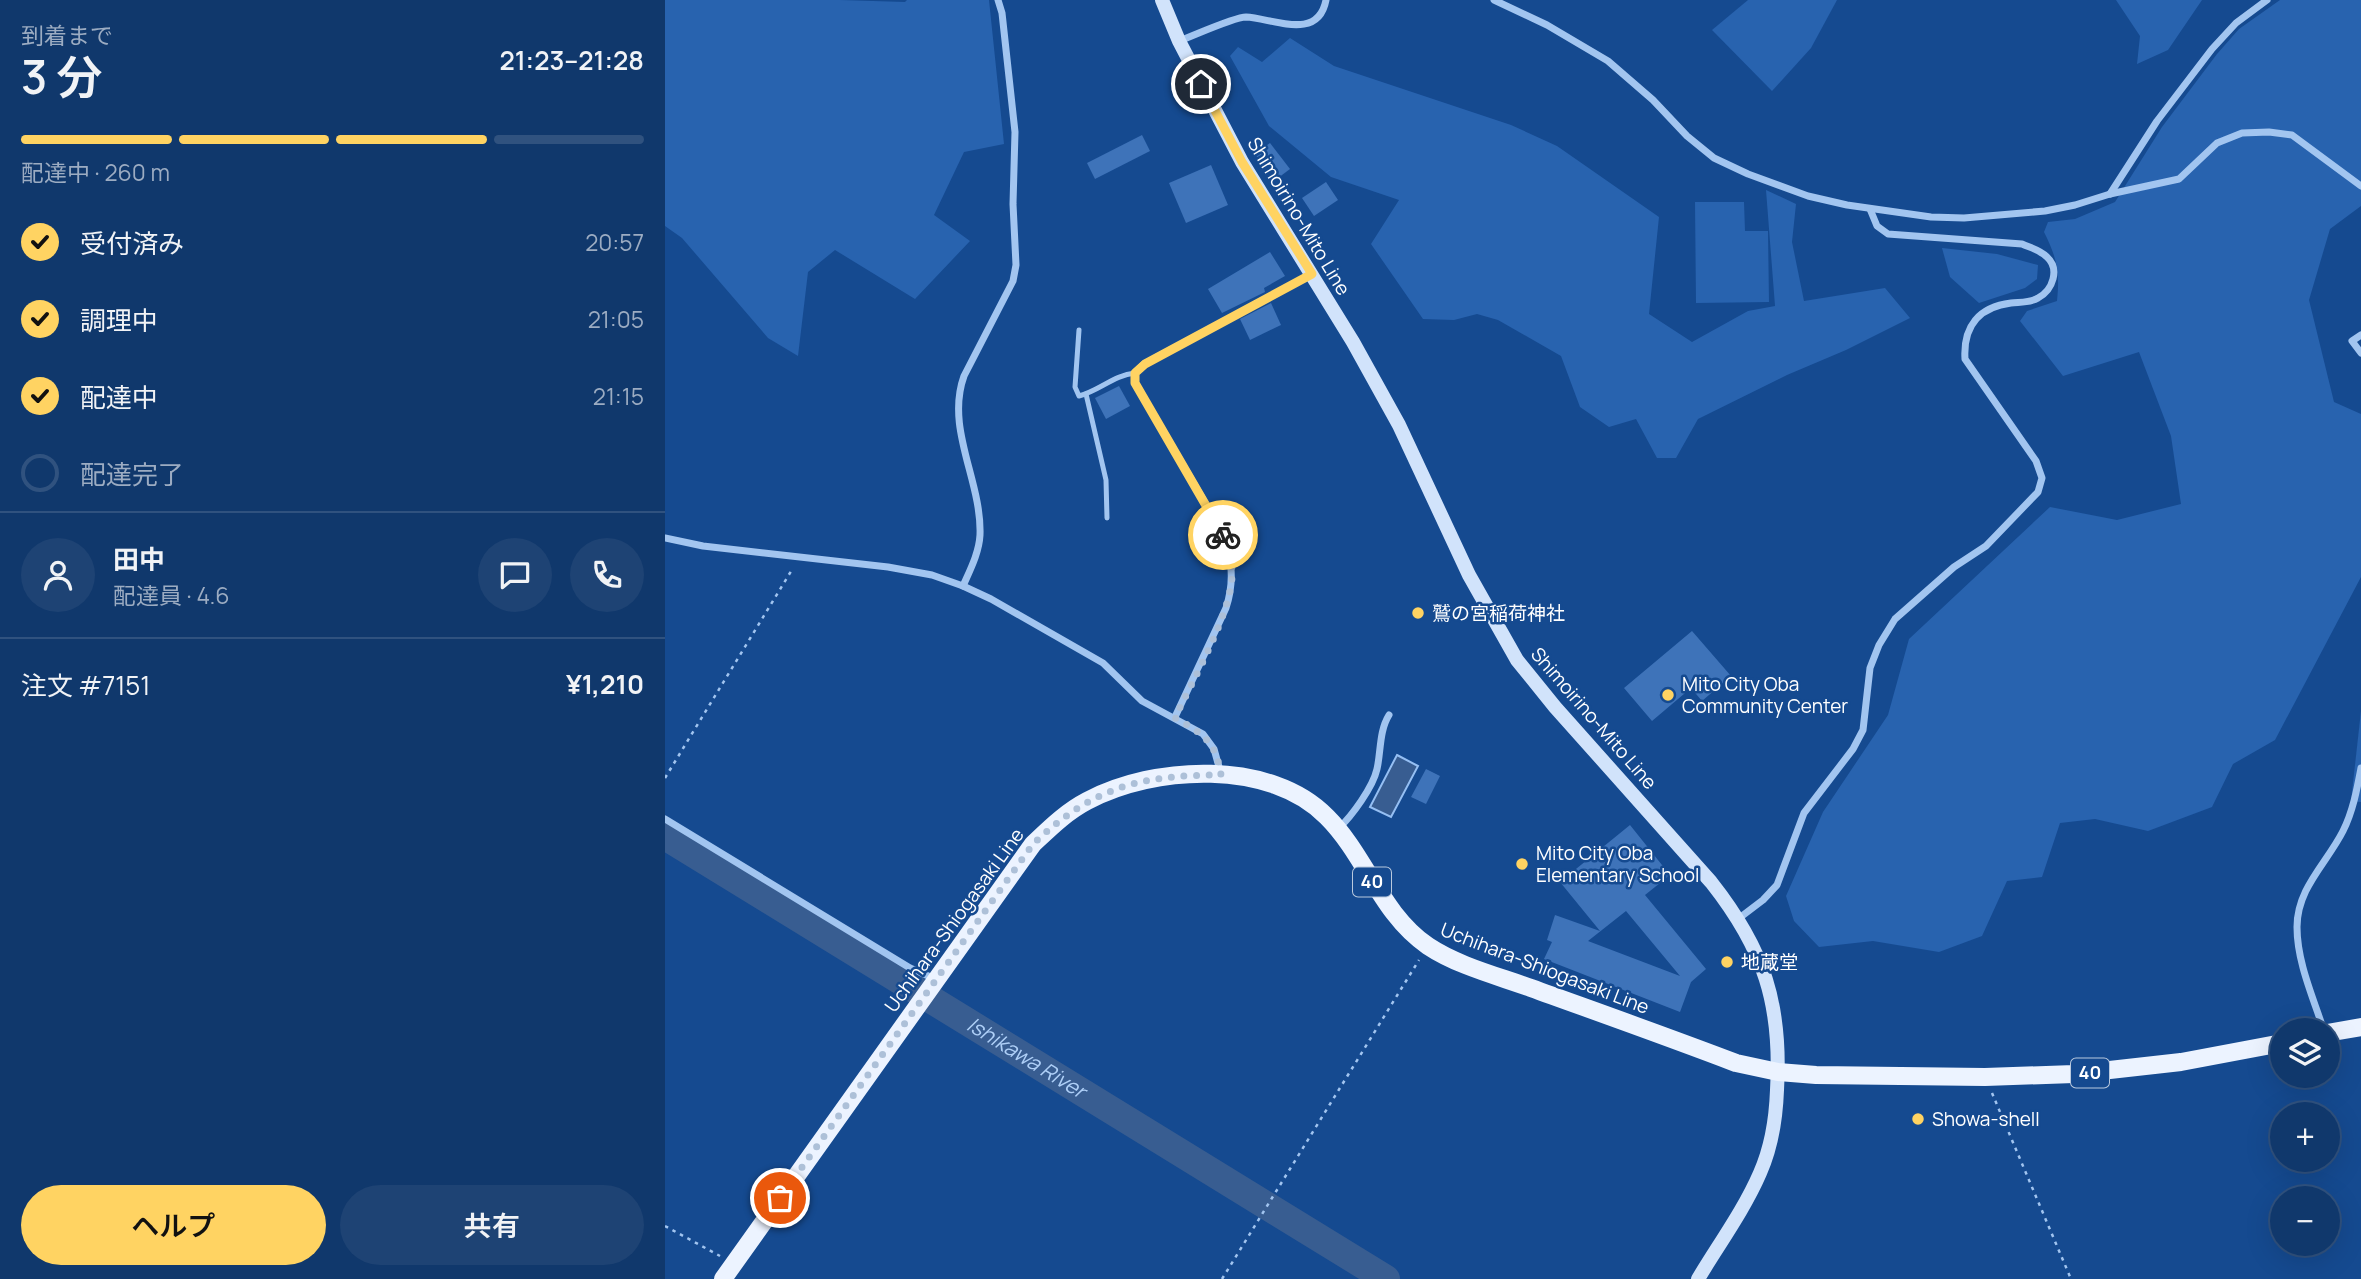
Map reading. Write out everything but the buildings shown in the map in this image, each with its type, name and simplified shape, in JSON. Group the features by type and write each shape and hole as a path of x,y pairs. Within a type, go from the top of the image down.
{"main road":[{"name":"Shimoirino-Mito Line","path":"1162,0 1179,41 1242,162 1312,274 1399,425 1469,575 1517,660 1555,707 1703,872 1738,919 1756,950 1768,982 1775,1016 1778,1072 1774,1128 1761,1172 1698,1279"},
{"name":"Uchihara-Shiogasaki Line","path":"728,1274 1033,844 1068,813 1087,801 1128,785 1170,776 1221,775 1257,779 1291,791 1318,809 1338,829 1389,908 1428,945 1480,969 1736,1063 1778,1072 1816,1075 2074,1074 2181,1062 2270,1045"},
{"path":"2340,1030 2361,1027"}],"street":[{"path":"963,586 978,550 980,535 978,502 958,422 958,391 1008,291 1016,265 1013,110 1002,13 998,0"},
{"path":"1179,41 1244,16 1289,26 1312,21 1322,14 1326,0"},
{"path":"1495,0 1547,25 1608,61 1714,158 1808,196 1870,209 1942,217 1990,217 2075,205 2110,194 2179,179 2217,143 2242,134 2269,132 2292,135 2361,186"},
{"path":"2110,194 2157,121 2212,49 2236,23 2267,0"},
{"path":"1738,919 1777,886 1804,813 1853,749 1863,730 1870,668 1879,645 1895,620 1954,567 1986,546 2038,492 2042,478 2036,461 1965,359 1964,344 1978,316 1990,307 2035,301 2045,295 2054,276 2050,259 2039,250 2022,244 1888,234 1877,226 1870,209"},
{"path":"1175,718 1226,608 1231,594 1233,566 1218,525 1135,383 1135,373 1145,364 1312,274"},
{"path":"2361,335 2352,341 2361,353"},
{"path":"665,538 703,546 888,567 932,575 963,586 991,599 1103,663 1142,701 1203,734 1214,749 1221,775"},
{"path":"1338,829 1351,818 1377,772 1384,722 1389,715"},
{"path":"2321,1018 2299,954 2299,909 2305,890 2343,832 2361,768"},
{"path":"665,819 910,968 929,989"}],"lane":[{"path":"1079,330 1075,387 1079,396 1125,374 1135,373"},
{"path":"1086,394 1106,480 1107,518"}],"path":[{"path":"665,778 800,556"},
{"path":"1222,1279 1428,945"},
{"path":"1985,1076 2071,1279"},
{"path":"665,1226 728,1274"}],"shaded area":[{"path":"665,0 989,0 1004,144 964,152 934,215 970,241 915,299 835,250 808,272 798,356 768,338 682,238 665,226"},
{"path":"1748,0 1837,0 1811,48 1772,91 1712,30"},
{"path":"2116,0 2202,0 2168,50 2137,64 2140,36"},
{"path":"2280,0 2361,0 2361,206 2330,229 2309,300 2334,402 2361,414 2361,577 2275,740 2233,764 2212,807 2148,831 2095,819 2060,823 2042,877 2007,881 1982,936 1939,952 1873,941 1819,947 1794,921 1786,896 1823,812 1888,715 1909,639 2050,507 2117,520 2181,504 2171,436 2139,352 2063,376 2020,321 2027,311 2057,301 2057,265 2044,232 2048,222 2075,219 2115,202 2162,127 2217,54 2239,29"},
{"path":"1290,38 1334,66 1511,125 1557,146 1659,217 1649,314 1692,342 1748,311 1775,306 1766,190 1796,204 1792,242 1804,301 1885,288 1910,318 1698,419 1676,458 1657,458 1636,419 1609,427 1580,407 1561,356 1498,320 1477,314 1454,320 1423,319 1371,244 1399,200 1331,177 1269,126 1230,56 1238,47 1262,62"},
{"path":"1695,202 1744,202 1745,231 1768,231 1769,302 1696,303"},
{"path":"1942,248 1997,254 2038,265 2037,279 2025,288 1979,303 1950,277"},
{"path":"2361,711 2361,802 2351,801"},
{"path":"1397,755 1418,766 1391,817 1370,807"}],"waterway":[{"name":"Ishikawa River","path":"665,836 1386,1279"}],"way so far":[{"path":"780,1198 1033,844 1068,813 1107,792 1170,776 1221,775 1214,749 1203,734 1175,718 1231,594 1233,566 1223,535"}],"place":[{"name":"鷲の宮稲荷神社","path":"1418,613"},
{"name":"Mito City Oba Community Center","path":"1668,695"},
{"name":"Mito City Oba Elementary School","path":"1522,864"},
{"name":"地蔵堂","path":"1727,962"},
{"name":"Showa-shell","path":"1918,1119"}],"route":[{"path":"1201,84 1242,162 1312,274 1145,364 1135,373 1135,383 1223,535"}]}
